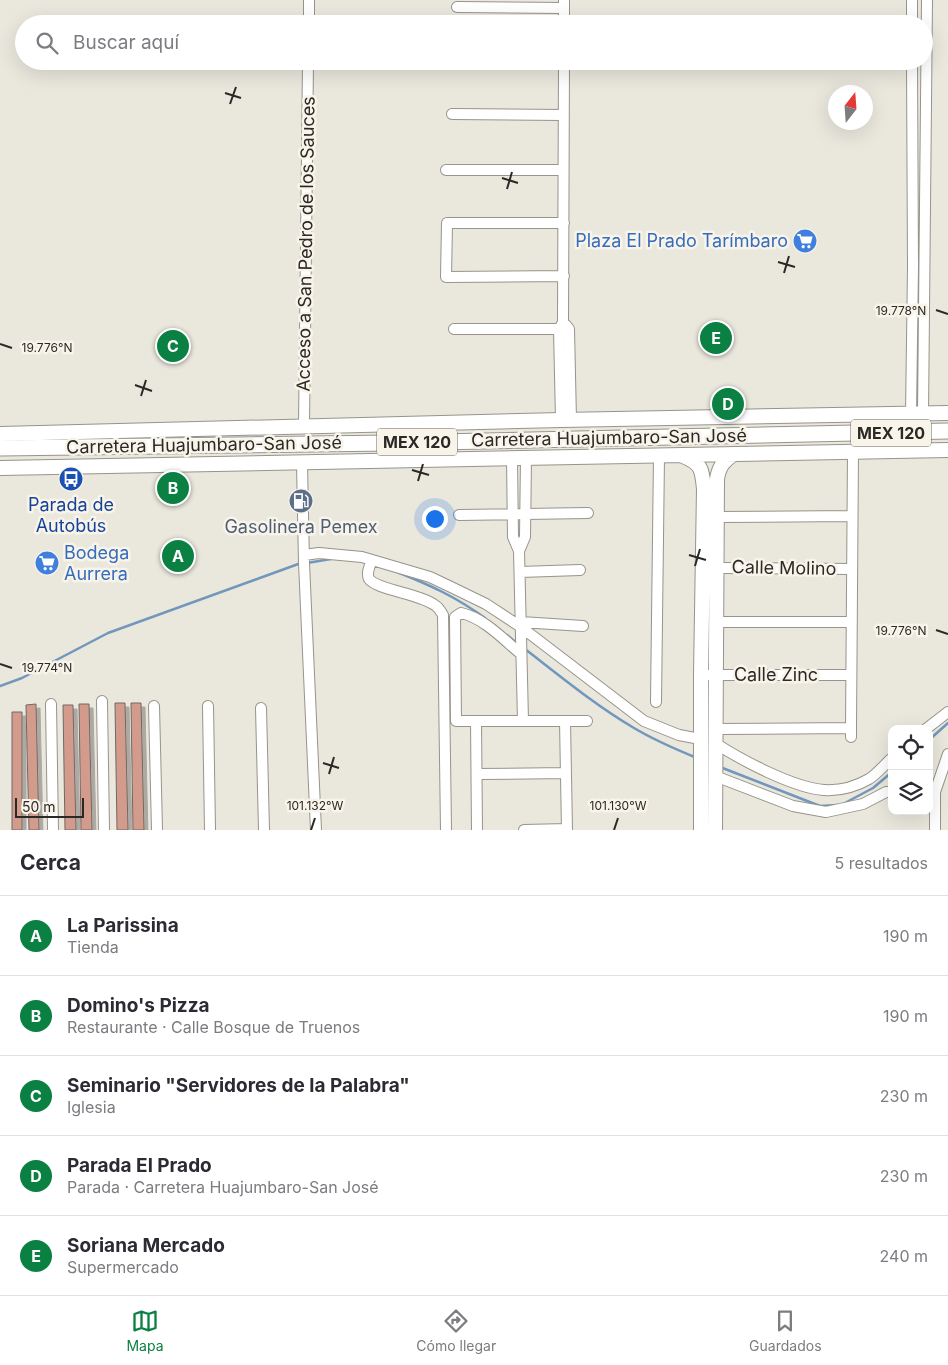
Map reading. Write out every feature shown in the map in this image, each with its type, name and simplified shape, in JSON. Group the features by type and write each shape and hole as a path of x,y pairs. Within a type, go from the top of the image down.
{"main road":[{"name":"Carretera Huajumbaro-San José","path":"0,448 391,443 948,431"}],"street":[{"path":"309,0 309,15"},
{"path":"912,0 912,15"},
{"path":"927,0 927,15"},
{"path":"456,7 564,4"},
{"name":"Acceso a San Pedro de los Sauces","path":"304,427 308,70"},
{"path":"564,70 566,420"},
{"path":"912,70 913,276 917,414"},
{"path":"917,414 925,70"},
{"path":"452,114 563,115"},
{"path":"446,170 564,170"},
{"path":"564,223 447,223 446,277 564,276"},
{"path":"454,329 564,327"},
{"path":"0,434 948,413"},
{"path":"828,416 833,424 835,434 833,444 828,453"},
{"path":"462,460 458,451 457,441 464,423"},
{"path":"384,460 389,452 391,443 386,425"},
{"path":"0,468 948,450"},
{"path":"715,729 851,732 852,452"},
{"path":"715,830 714,772 708,746 701,675 710,489 723,462 734,454"},
{"path":"682,455 695,461 702,471 710,489 716,517 715,729 701,763 701,830"},
{"path":"656,702 659,456"},
{"path":"519,458 526,514 525,537 519,550"},
{"path":"519,458 513,514 513,537 519,550 523,721"},
{"path":"302,463 304,559 316,830"},
{"path":"459,515 588,513"},
{"path":"716,517 852,516"},
{"path":"304,559 319,553 362,557 430,577 486,604 521,628 644,721 786,779 822,790 838,790 870,778 888,762"},
{"path":"372,561 368,573 369,578 373,582 407,593 435,605 443,615 446,830"},
{"name":"Calle Molino","path":"716,568 852,569"},
{"path":"520,572 580,570"},
{"path":"521,651 469,614 461,613 455,617 456,721 587,721"},
{"path":"716,622 852,622"},
{"path":"521,628 583,626"},
{"name":"Calle Zinc","path":"701,675 852,675"},
{"path":"102,701 104,830"},
{"path":"51,704 53,830"},
{"path":"154,706 157,830"},
{"path":"208,706 210,830"},
{"path":"261,708 264,830"},
{"path":"931,725 948,712"},
{"path":"476,721 477,830"},
{"path":"524,830 567,829 565,721"},
{"path":"933,790 948,754"},
{"path":"714,772 792,806 826,812 863,804 888,792"},
{"path":"477,774 566,773"},
{"path":"933,805 935,830"}],"building":[{"path":"115,703 125,703 128,830 117,830"},
{"path":"131,703 141,703 144,830 133,830"},
{"path":"36,704 39,830 29,830 26,705"},
{"path":"79,704 89,704 92,830 81,830"},
{"path":"63,705 73,705 76,830 65,830"},
{"path":"12,712 22,712 22,830 12,830"}],"waterway":[{"path":"307,563 331,559"},
{"path":"0,686 22,678 108,633 301,563"},
{"path":"397,572 442,592 485,618"},
{"path":"507,635 518,644"},
{"path":"525,649 605,710 657,740 697,758"},
{"path":"933,736 948,723"},
{"path":"720,767 820,806 838,805"},
{"path":"843,804 873,788 888,775"}],"place":[{"name":"Plaza El Prado Tarímbaro","path":"805,241"},
{"name":"Soriana Mercado","path":"716,338"},
{"name":"Seminario \"Servidores de la Palabra\"","path":"173,346"},
{"name":"Parada El Prado","path":"728,404"},
{"name":"Parada de Autobús","path":"71,479"},
{"name":"Domino's Pizza","path":"173,488"},
{"name":"Gasolinera Pemex","path":"301,501"},
{"name":"La Parissina","path":"178,556"},
{"name":"Bodega Aurrera","path":"47,563"}]}
